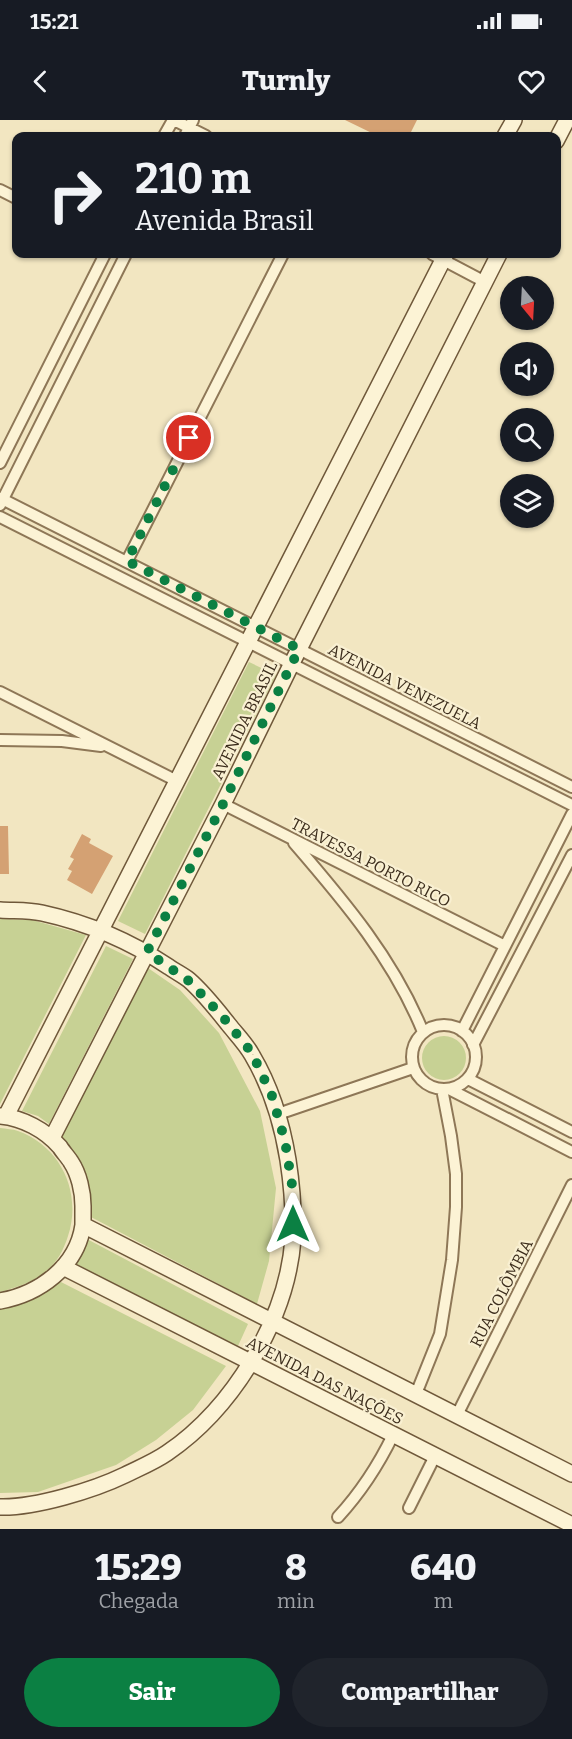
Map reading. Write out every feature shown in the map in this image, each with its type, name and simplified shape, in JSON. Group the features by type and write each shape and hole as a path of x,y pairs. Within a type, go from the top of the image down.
{"main road":[{"name":"AVENIDA BRASIL","path":"3,1116 102,930 256,627 439,258"},
{"name":"AVENIDA BRASIL","path":"52,1138 498,258"},
{"path":"0,910 40,913 102,930 147,952 189,981 252,1053 278,1114 293,1191 293,1240 286,1278 271,1322 250,1362 220,1405 196,1430 166,1454 105,1485 47,1501 0,1507"},
{"path":"0,1301 16,1298 36,1290 63,1267 77,1244 82,1225 83,1193 72,1162 52,1138 30,1124 3,1116"},
{"name":"AVENIDA DAS NAÇÕES","path":"82,1225 572,1474"},
{"name":"AVENIDA DAS NAÇÕES","path":"63,1267 569,1524"}],"street":[{"path":"173,120 189,128"},
{"path":"0,463 103,258"},
{"path":"1,501 124,258"},
{"path":"127,561 281,258"},
{"path":"445,258 485,282"},
{"name":"AVENIDA VENEZUELA","path":"1,501 127,561 256,627 295,656 572,805"},
{"name":"AVENIDA VENEZUELA","path":"0,517 248,641 295,656 572,788"},
{"path":"0,692 177,781"},
{"path":"0,740 62,741 110,747"},
{"name":"TRAVESSA PORTO RICO","path":"223,804 505,946"},
{"path":"462,1031 572,814"},
{"path":"290,838 326,880 387,960 402,985 423,1032"},
{"path":"473,1045 572,855"},
{"path":"446,1089 468,1078 476,1062 470,1038 462,1031 440,1025 423,1032 412,1049 411,1059 418,1078 427,1085 446,1089 572,1152"},
{"path":"278,1114 413,1068"},
{"path":"468,1078 572,1132"},
{"path":"416,1394 440,1334 453,1260 456,1174 446,1089"},
{"name":"RUA COLÔMBIA","path":"457,1415 572,1185"},
{"path":"338,1517 381,1461 393,1435"},
{"path":"409,1508 435,1456"}],"green space":[{"path":"249,662 276,675 145,934 118,921"},
{"path":"0,919 32,920 86,935 0,1104"},
{"path":"106,946 133,959 49,1124 38,1116 22,1111"},
{"path":"148,968 180,990 219,1033 260,1111 276,1188 269,1261 257,1304 89,1216 76,1158 62,1136"},
{"path":"444,1036 460,1042 466,1058 460,1074 444,1080 428,1074 422,1058 428,1042"},
{"path":"0,1128 12,1129 33,1138 57,1160 70,1189 72,1220 62,1251 50,1268 30,1282 0,1292"},
{"path":"85,1238 248,1324 238,1346 71,1264"},
{"path":"61,1282 226,1366 193,1410 156,1440 116,1465 38,1492 0,1493 0,1309 25,1303"}],"building":[{"path":"345,120 417,120 411,132 370,132"},
{"path":"0,826 8,826 9,874 0,874"},
{"path":"82,834 91,839 89,843 113,856 92,894 67,880 72,871 68,869 74,859 70,857"}],"route":[{"path":"189,438 127,561 299,649 147,952 189,981 252,1053 272,1096 285,1141 293,1191 293,1224"}]}
